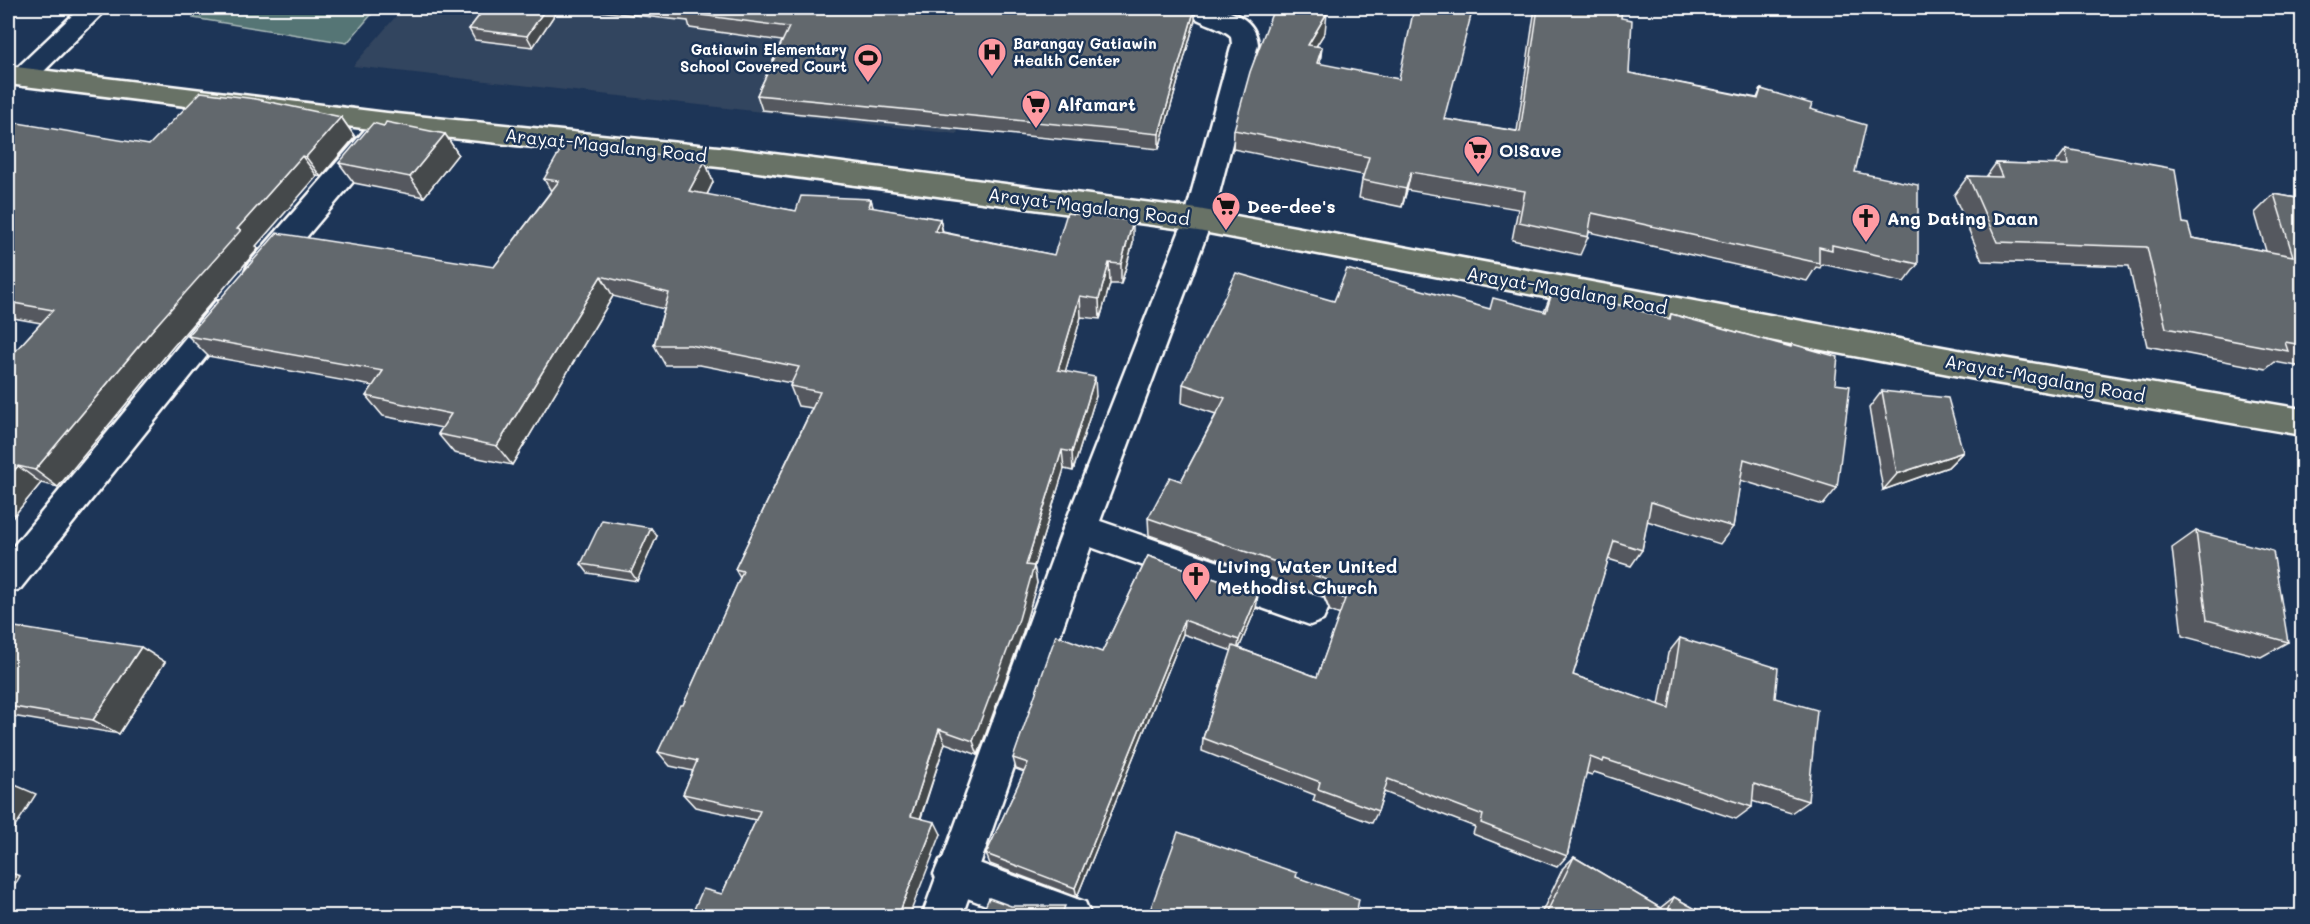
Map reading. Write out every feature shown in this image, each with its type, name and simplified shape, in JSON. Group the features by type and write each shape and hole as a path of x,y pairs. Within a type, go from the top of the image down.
{"main road":[{"name":"Arayat-Magalang Road","path":"15,76 387,122 728,158 1198,220 1996,370 2302,422"}],"street":[{"path":"15,76 95,8"},
{"path":"942,916 954,874 1080,529 1198,220 1245,44 1244,33 1234,24 1197,8"},
{"path":"8,578 185,358 387,122"},
{"path":"1080,529 1310,609"},
{"path":"954,874 1071,916"}],"shaded area":[{"path":"403,8 1077,8 982,57 957,134 353,66"}],"green space":[{"path":"204,8 377,8 347,43 193,18"}],"building":[{"path":"485,8 546,8 527,36 469,29"},
{"path":"688,8 1195,8 1159,134 757,95 789,27 685,13"},
{"path":"1274,8 1327,13 1308,45 1322,47 1317,63 1399,79 1414,8 1473,8 1444,119 1520,132 1538,8 1622,8 1621,18 1632,20 1629,73 1758,99 1761,89 1812,104 1810,109 1866,125 1855,172 1918,185 1918,264 1832,245 1832,250 1819,247 1819,263 1592,213 1588,237 1519,222 1525,191 1411,172 1406,189 1362,180 1369,157 1234,130 1250,72"},
{"path":"201,92 256,99 341,117 306,157 302,156 237,229 241,230 153,329 35,470 18,466 8,478 8,359 53,310 8,302 8,133 18,123 149,145"},
{"path":"386,122 445,134 410,177 339,163 373,123 384,126"},
{"path":"564,144 705,161 689,191 796,211 801,196 871,199 869,207 940,219 935,231 1054,255 1067,213 1133,221 1121,264 1109,263 1099,299 1080,296 1058,370 1095,377 1072,452 1062,450 1026,565 1034,566 1019,619 973,741 939,729 911,816 935,822 898,916 691,916 703,889 722,894 760,811 683,794 697,761 658,752 680,705 683,705 743,571 735,569 820,392 790,386 799,367 690,345 654,345 669,293 601,276 497,446 438,434 451,414 366,396 383,371 188,336 277,233 494,267 559,181 544,179"},
{"path":"2066,149 2175,169 2183,223 2188,224 2192,238 2293,256 2274,194 2302,199 2302,345 2285,342 2288,351 2166,328 2147,247 1997,242 1968,176 2002,177 1996,163 2068,165"},
{"path":"1347,269 1490,309 1493,298 1546,312 1554,287 1670,319 1671,314 1791,347 1792,344 1838,357 1835,384 1850,386 1837,488 1744,459 1733,527 1651,502 1642,550 1614,541 1573,675 1669,708 1680,638 1778,668 1775,698 1817,710 1808,801 1754,784 1752,807 1604,759 1603,762 1590,757 1567,856 1481,823 1483,815 1388,779 1378,811 1318,789 1320,782 1203,738 1233,646 1317,677 1345,599 1334,595 1328,580 1148,518 1170,477 1181,481 1225,398 1183,384 1236,273 1334,301"},
{"path":"1882,391 1948,398 1963,452 1897,474"},
{"path":"602,520 651,528 631,572 581,564"},
{"path":"2196,531 2273,551 2288,642 2207,620"},
{"path":"1148,556 1258,594 1239,640 1184,620 1075,888 986,854 1028,763 1013,758 1056,635 1102,652"},
{"path":"15,627 141,647 93,720 8,706 8,638"},
{"path":"1178,832 1297,873 1296,877 1359,899 1357,910 1378,916 1148,916"},
{"path":"1574,857 1667,912 1674,897 1708,916 1545,916"},
{"path":"989,898 1011,906 1065,906 1063,911 1080,916 981,916"}],"place":[{"name":"Barangay Gatiawin Health Center","path":"992,78"},
{"name":"Gatiawin Elementary School Covered Court","path":"868,84"},
{"name":"Alfamart","path":"1036,130"},
{"name":"O!Save","path":"1478,176"},
{"name":"Dee-dee's","path":"1226,232"},
{"name":"Ang Dating Daan","path":"1866,244"},
{"name":"Living Water United Methodist Church","path":"1196,602"}]}
